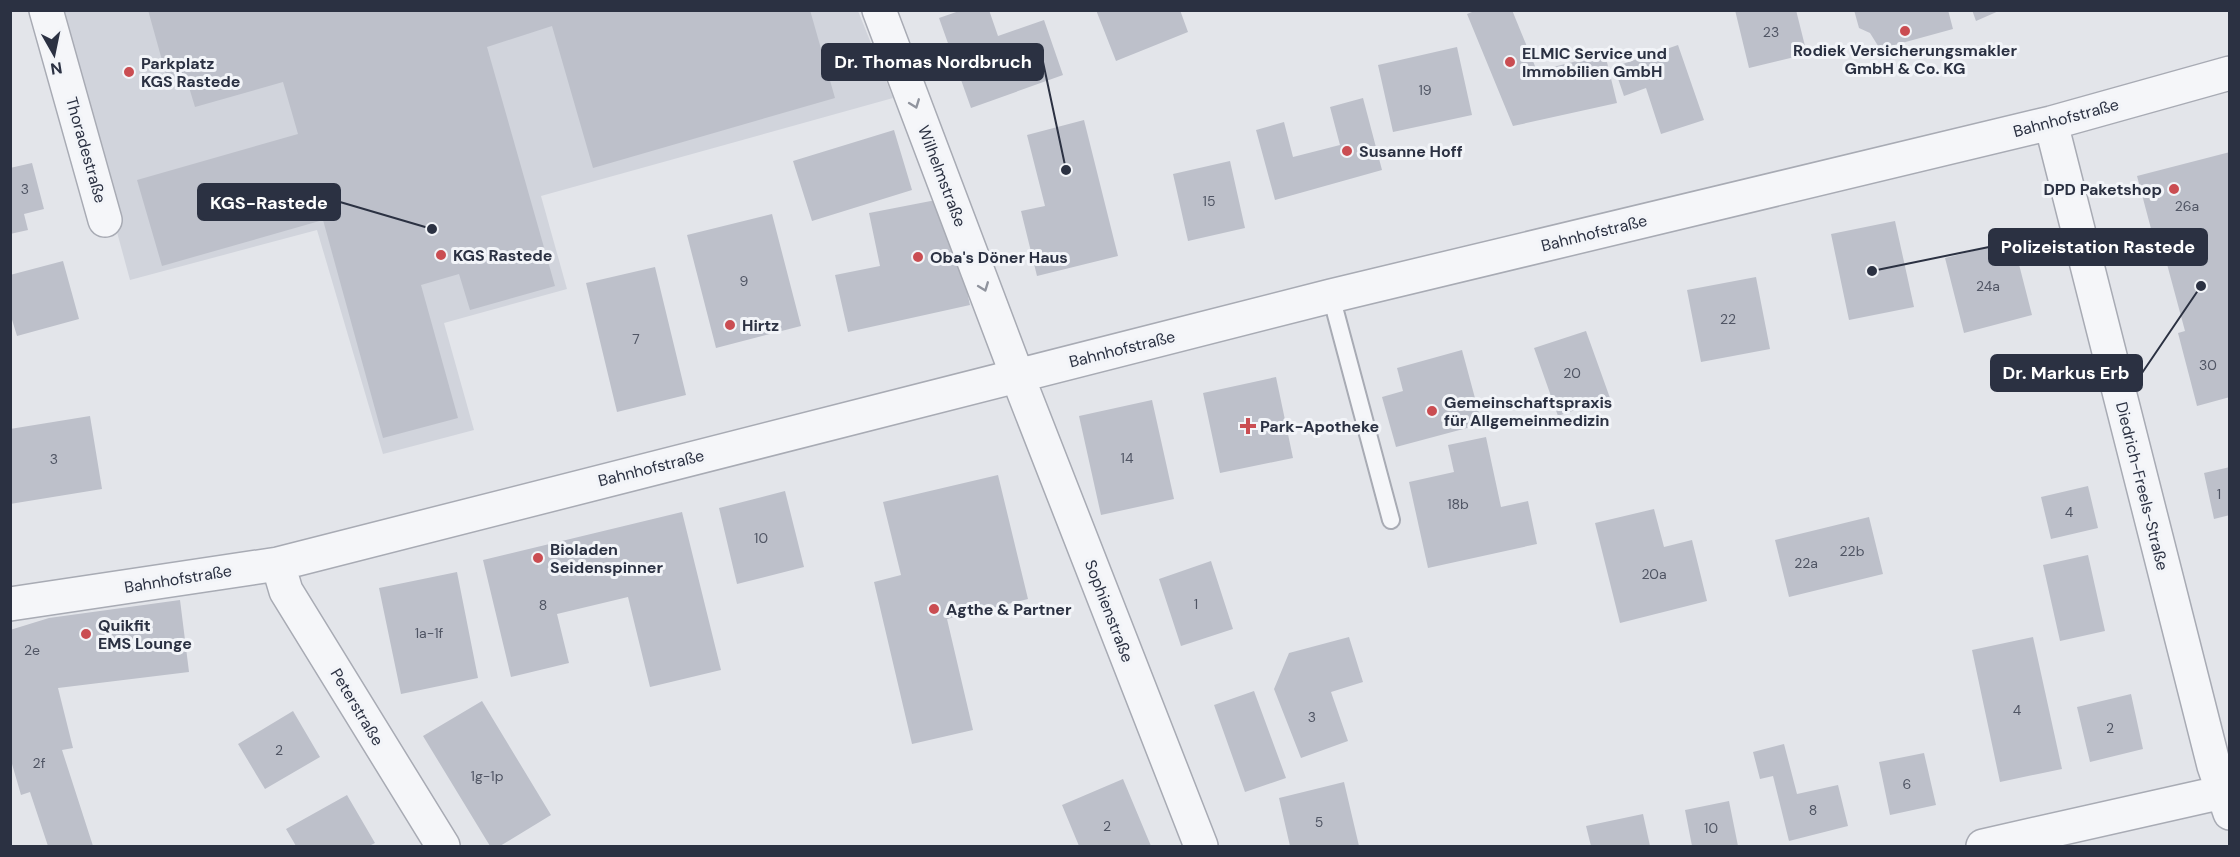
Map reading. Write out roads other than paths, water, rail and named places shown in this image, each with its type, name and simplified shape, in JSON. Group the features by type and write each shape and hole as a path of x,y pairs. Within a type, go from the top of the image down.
{"street":[{"name":"Thoradestraße","path":"46,10 105,220"},
{"name":"Wilhelmstraße","path":"879,10 1017,375"},
{"name":"Bahnhofstraße","path":"10,604 278,564 1331,296 2051,123 2229,73"},
{"name":"Diedrich-Freels-Straße","path":"2051,123 2134,456 2214,766 2226,803"},
{"name":"Sophienstraße","path":"1017,375 1201,846"},
{"name":"Peterstraße","path":"278,564 286,591 443,846"},
{"path":"1983,846 2226,803"}],"lane":[{"path":"1331,296 1391,520"}],"place":[{"name":"Rodiek Versicherungsmakler GmbH & Co. KG","path":"1905,31"},
{"name":"ELMIC Service und Immobilien GmbH","path":"1510,62"},
{"name":"Parkplatz KGS Rastede","path":"129,72"},
{"name":"Susanne Hoff","path":"1347,151"},
{"name":"Dr. Thomas Nordbruch","path":"1066,170"},
{"name":"DPD Paketshop","path":"2174,189"},
{"name":"KGS-Rastede","path":"432,229"},
{"name":"KGS Rastede","path":"441,255"},
{"name":"Oba's Döner Haus","path":"918,257"},
{"name":"Polizeistation Rastede","path":"1872,271"},
{"name":"Dr. Markus Erb","path":"2201,286"},
{"name":"Hirtz","path":"730,325"},
{"name":"Gemeinschaftspraxis für Allgemeinmedizin","path":"1432,411"},
{"name":"Park-Apotheke","path":"1248,426"},
{"name":"Bioladen Seidenspinner","path":"538,558"},
{"name":"Agthe & Partner","path":"934,609"},
{"name":"Quikfit EMS Lounge","path":"86,634"}]}
